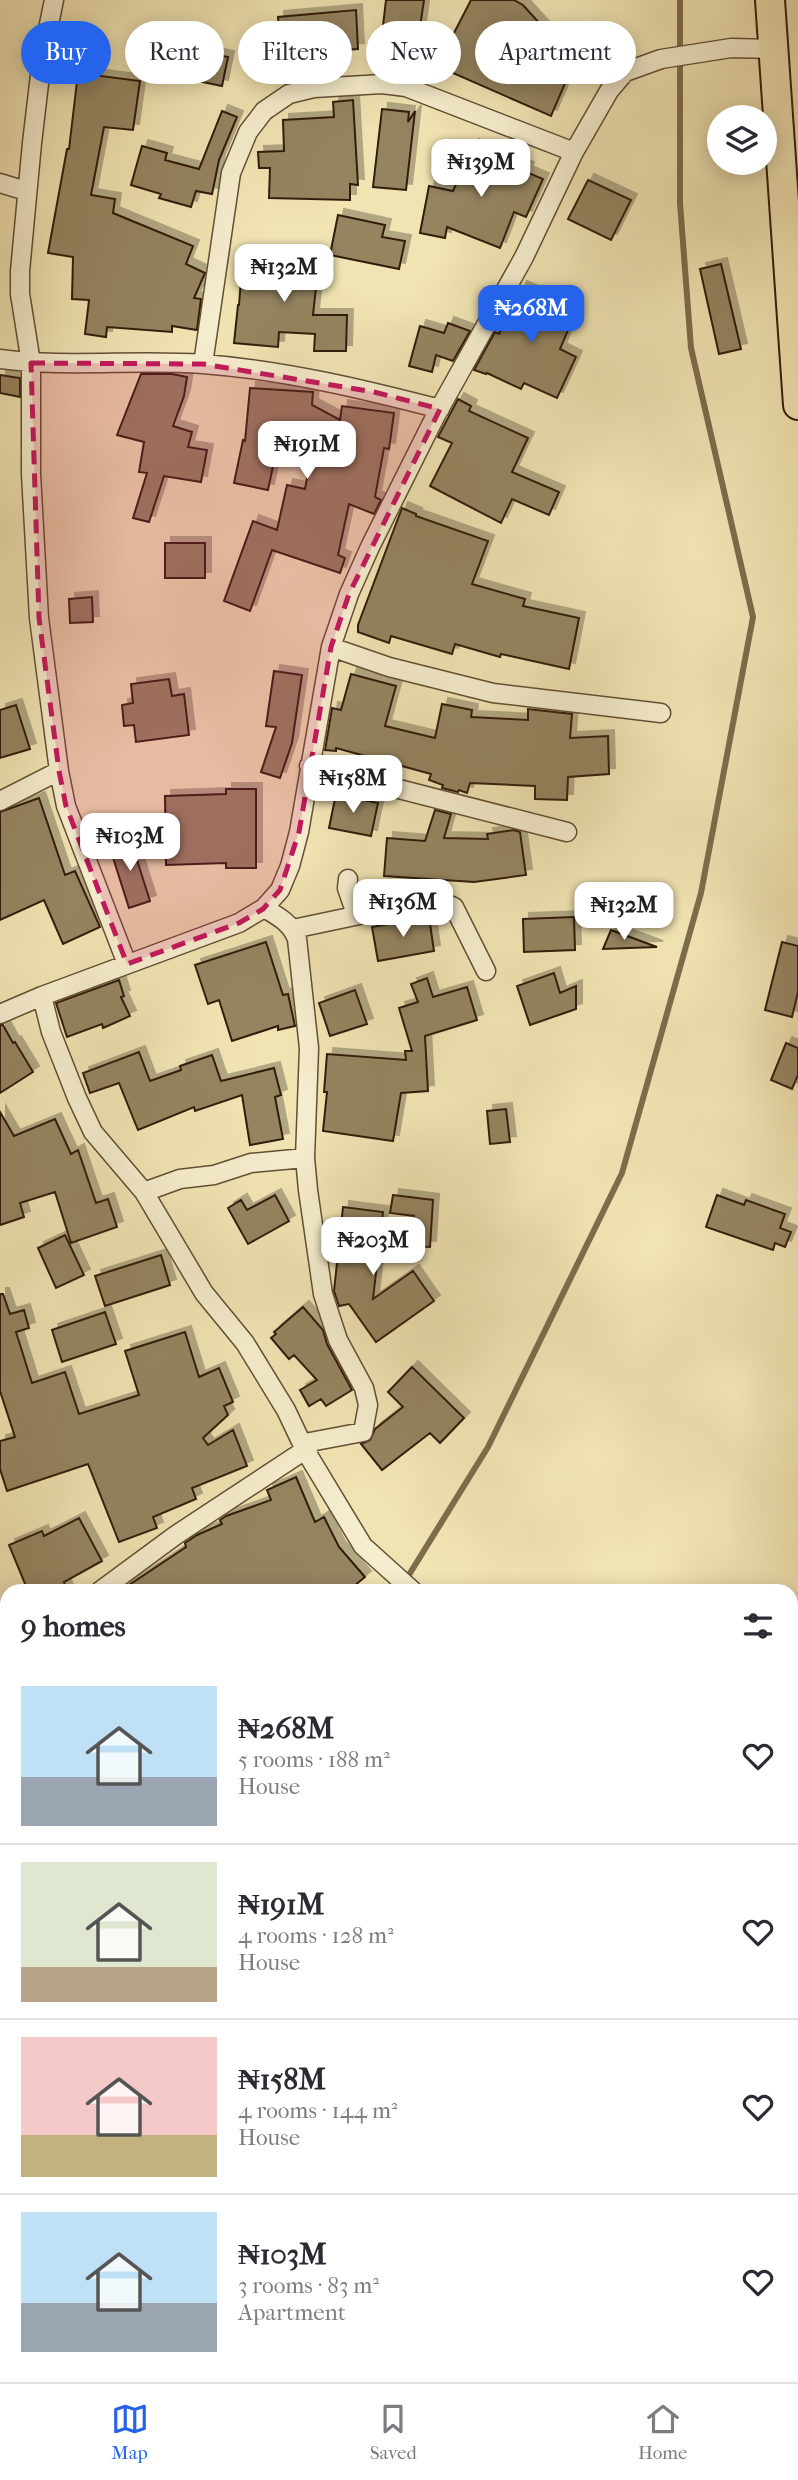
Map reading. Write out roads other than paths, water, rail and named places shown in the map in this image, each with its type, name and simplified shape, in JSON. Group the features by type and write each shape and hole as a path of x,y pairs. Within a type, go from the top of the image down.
{"main road":[{"path":"770,0 796,332 798,405"}],"street":[{"path":"54,0 43,58 26,191 20,294 31,363 31,474 39,618 66,806 127,964"},
{"path":"0,1014 239,923 264,908 280,890 299,832 331,647 348,594 440,409 524,257 574,152 609,91 625,72 662,59 731,48 773,49"},
{"path":"203,364 231,173 248,132 264,111 289,94 314,88 382,84 406,88 574,152"},
{"path":"0,183 26,191"},
{"path":"0,359 31,363 203,364 268,372 374,392 440,409"},
{"path":"331,647 389,667 493,693 662,713"},
{"path":"309,766 567,832"},
{"path":"0,801 59,771"},
{"path":"348,879 347,888 356,915"},
{"path":"293,929 435,899 454,907 486,971"},
{"path":"110,1584 176,1535 306,1451 310,1442 363,1432 368,1405 364,1388 338,1340 323,1294 308,1190 305,1158 309,1048 297,939 293,929 284,920 264,908"},
{"path":"43,996 51,1032 93,1132 144,1192 204,1293 245,1343 363,1546 405,1584"},
{"path":"144,1192 180,1180 214,1175 251,1163 305,1158"}],"waterway":[{"path":"403,1584 488,1447 622,1173 701,893 753,617 691,348 680,203 680,0"}]}
